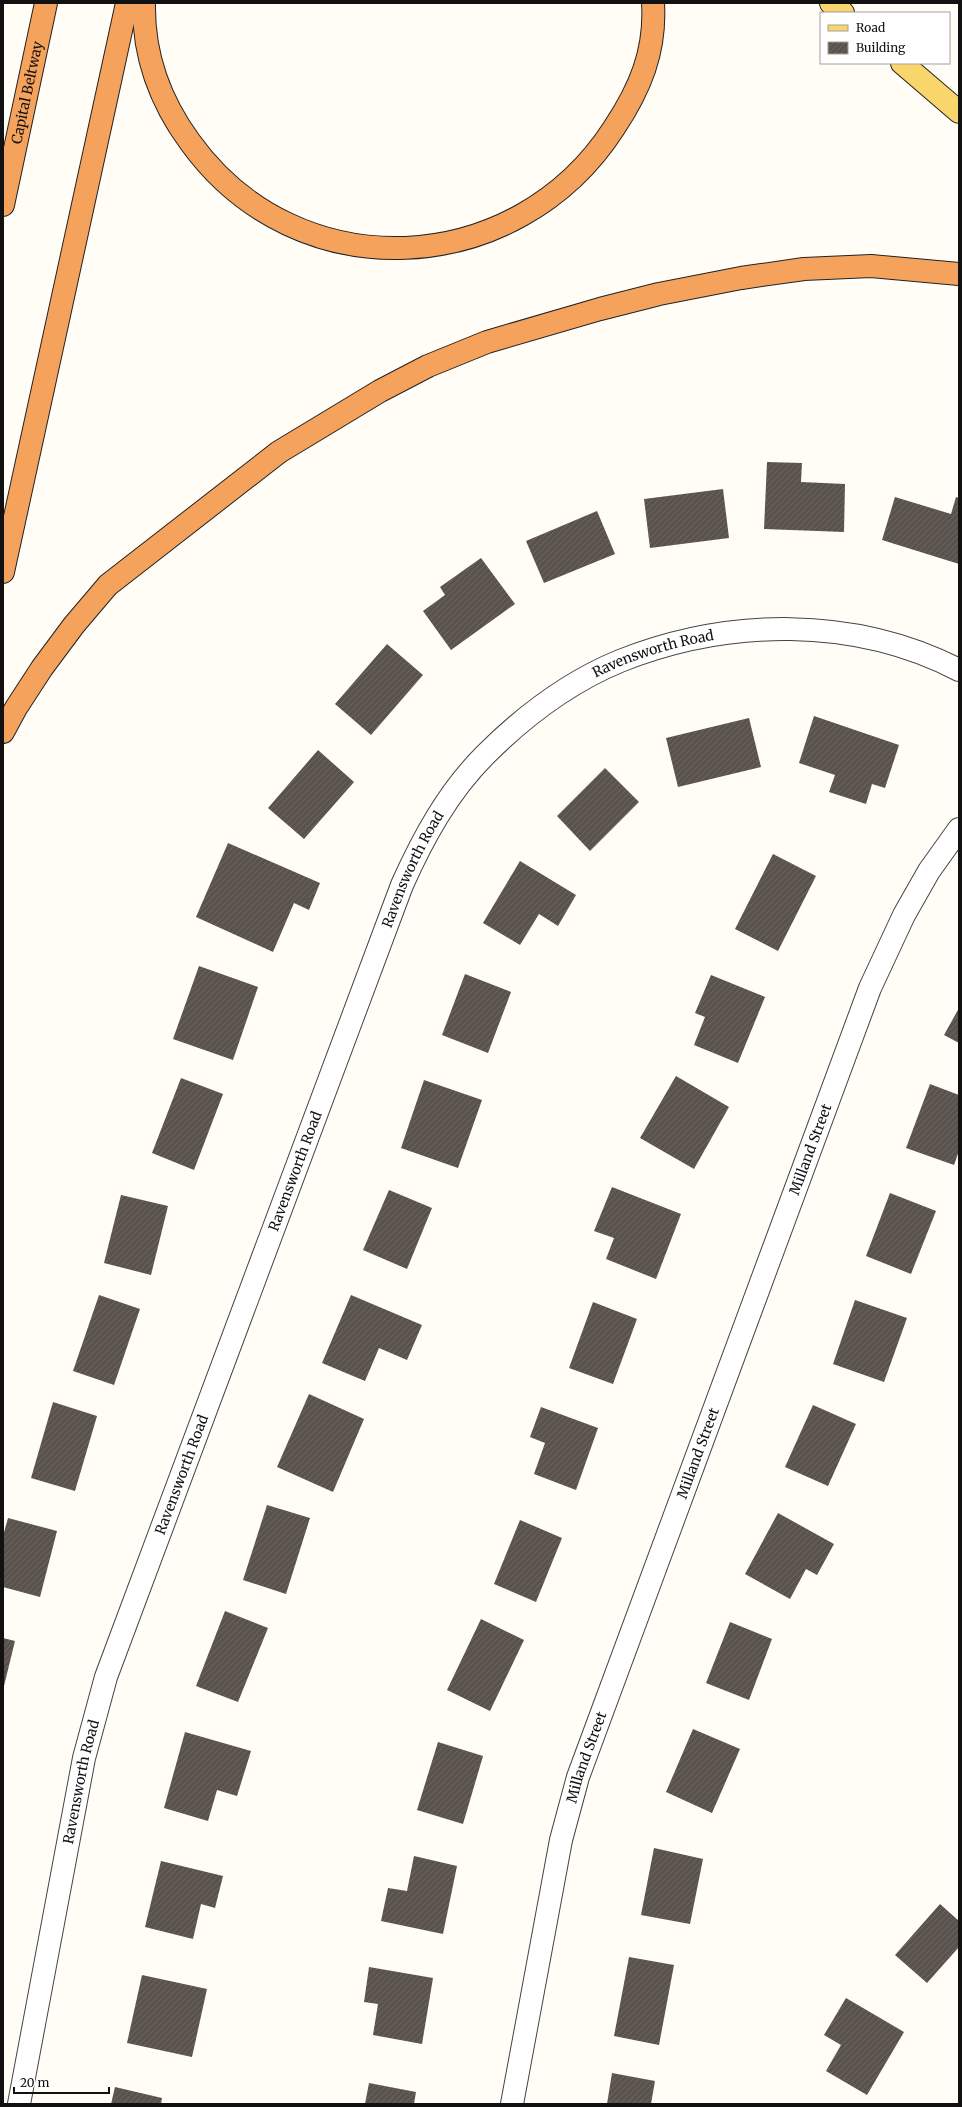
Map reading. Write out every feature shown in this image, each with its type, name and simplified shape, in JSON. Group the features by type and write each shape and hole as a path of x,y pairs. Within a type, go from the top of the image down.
{"highway":[{"name":"Capital Beltway","path":"3,205 46,3"},
{"path":"3,572 127,3"},
{"path":"144,3 145,40 164,102 200,156 222,179 245,200 279,221 314,236 350,245 386,250 434,245 479,235 515,220 547,201 577,174 604,144 640,84 650,49 654,3"},
{"path":"3,732 16,708 42,668 74,625 108,585 280,452 380,391 428,366 487,342 600,309 659,294 740,278 804,269 871,266 959,274"}],"main road":[{"path":"831,3 842,12"},
{"path":"903,64 959,112"}],"street":[{"name":"Ravensworth Road","path":"19,2104 84,1758 106,1677 402,885 418,848 448,799 484,756 525,718 572,686 612,665 673,643 731,631 785,628 839,633 896,645 943,662 959,670"},
{"name":"Milland Street","path":"512,2104 561,1840 578,1777 870,988 904,914 929,871 959,828"}],"building":[{"path":"767,462 802,463 801,482 845,484 844,532 764,529"},
{"path":"723,489 729,538 650,548 644,499"},
{"path":"895,497 951,514 956,497 959,498 959,564 882,540"},
{"path":"597,511 615,554 544,583 526,541"},
{"path":"481,558 515,604 451,650 423,611 445,595 440,587"},
{"path":"387,644 423,675 371,735 335,704"},
{"path":"814,716 899,745 885,788 872,784 866,804 829,792 835,775 799,763"},
{"path":"749,718 761,767 678,787 666,738"},
{"path":"318,750 354,782 304,839 268,808"},
{"path":"605,768 639,802 590,851 557,816"},
{"path":"228,843 320,883 309,910 294,903 273,952 196,917"},
{"path":"773,854 816,876 778,951 735,929"},
{"path":"520,861 576,895 558,926 539,914 520,945 483,923"},
{"path":"199,966 258,987 233,1060 173,1039"},
{"path":"465,974 511,992 488,1053 442,1035"},
{"path":"711,975 765,997 738,1063 694,1045 705,1017 695,1013"},
{"path":"959,1008 959,1043 944,1035"},
{"path":"676,1076 729,1107 694,1169 640,1138"},
{"path":"181,1078 223,1094 194,1170 152,1153"},
{"path":"424,1080 482,1100 458,1168 401,1148"},
{"path":"930,1084 959,1095 959,1151 954,1165 906,1148"},
{"path":"612,1187 681,1214 656,1279 606,1259 614,1238 594,1231"},
{"path":"389,1190 432,1208 407,1269 363,1250"},
{"path":"890,1193 936,1211 911,1274 866,1256"},
{"path":"121,1195 168,1206 151,1275 104,1263"},
{"path":"99,1295 140,1309 114,1385 73,1371"},
{"path":"351,1295 422,1325 407,1360 379,1348 365,1381 322,1363"},
{"path":"855,1300 907,1318 884,1382 833,1364"},
{"path":"593,1302 637,1319 613,1384 569,1368"},
{"path":"309,1394 364,1419 333,1492 277,1467"},
{"path":"53,1402 97,1416 75,1491 31,1478"},
{"path":"813,1405 856,1424 828,1486 785,1467"},
{"path":"541,1407 598,1428 576,1490 534,1474 545,1443 530,1437"},
{"path":"267,1505 310,1518 286,1594 243,1580"},
{"path":"778,1513 834,1544 817,1575 806,1569 790,1599 745,1574"},
{"path":"8,1518 57,1531 40,1597 3,1587 3,1536"},
{"path":"520,1520 562,1538 536,1602 494,1584"},
{"path":"225,1611 268,1628 238,1702 196,1686"},
{"path":"481,1619 524,1640 490,1711 447,1690"},
{"path":"730,1622 772,1639 749,1700 706,1683"},
{"path":"3,1638 15,1641 4,1686 3,1686"},
{"path":"693,1729 740,1749 712,1813 666,1792"},
{"path":"185,1732 251,1751 237,1796 217,1790 208,1821 164,1808"},
{"path":"438,1742 483,1756 463,1824 417,1810"},
{"path":"654,1848 703,1859 690,1924 641,1915"},
{"path":"414,1856 457,1866 443,1934 381,1921 388,1888 407,1891"},
{"path":"161,1861 223,1876 215,1908 201,1904 193,1939 145,1927"},
{"path":"940,1904 959,1921 959,1947 927,1983 895,1955"},
{"path":"629,1957 674,1965 659,2045 614,2036"},
{"path":"369,1967 433,1978 422,2044 373,2035 378,2004 364,2002"},
{"path":"142,1975 207,1989 192,2057 127,2043"},
{"path":"846,1998 904,2032 867,2095 826,2071 841,2045 824,2035"},
{"path":"612,2073 655,2081 651,2104 607,2104"},
{"path":"369,2083 416,2092 414,2104 365,2104"},
{"path":"115,2087 162,2098 161,2104 111,2104"}]}
